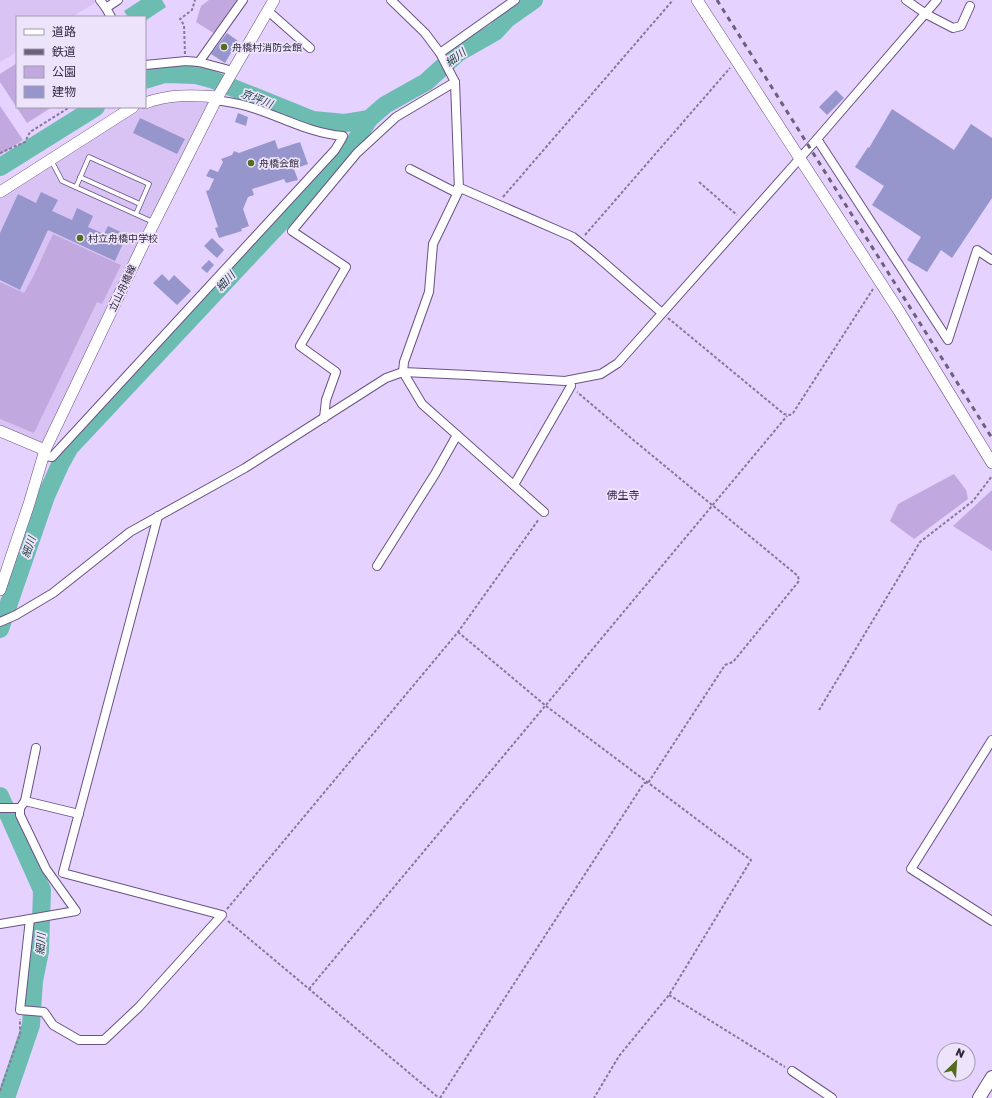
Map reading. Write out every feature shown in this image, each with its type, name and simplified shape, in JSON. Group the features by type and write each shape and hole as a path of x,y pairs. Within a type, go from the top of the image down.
{"main road":[{"path":"979,1098 992,1077"}],"street":[{"path":"100,0 110,16"},
{"path":"106,8 118,0"},
{"path":"200,62 243,0"},
{"name":"立山舟橋線","path":"0,590 29,504 44,453 154,222 217,98 274,0"},
{"path":"391,0 425,33 440,53 455,82 458,190 433,244 429,292 404,362 403,372 422,404 544,512"},
{"path":"440,53 515,0"},
{"path":"697,0 879,280 992,463"},
{"path":"906,0 926,14 953,28 961,26 970,6"},
{"path":"0,622 16,615 53,593 130,532 245,468 386,378 403,372 468,374 565,381 601,374 618,363 799,158 817,140 926,14 936,0"},
{"path":"265,15 310,48"},
{"path":"146,65 186,61 200,62 233,71"},
{"path":"324,418 326,400 336,372 300,346 346,267 292,231 357,153 396,117 455,82"},
{"path":"0,431 52,457 335,150 342,136 327,135 313,131 255,108 217,98 190,94 158,98 146,103"},
{"path":"0,192 131,108"},
{"path":"817,140 948,340 977,250 992,260"},
{"path":"410,169 458,190 498,204 573,237 662,313"},
{"path":"514,485 571,386"},
{"path":"377,566 436,474 457,436"},
{"path":"30,919 20,1010 44,1012 53,1025 79,1040 104,1040 139,1007 222,915 63,873 158,516"},
{"path":"992,740 911,869 992,921"},
{"path":"0,924 76,911 46,869 20,815 20,808 25,801 36,748"},
{"path":"25,801 79,814"},
{"path":"0,808 20,808"},
{"path":"792,1071 832,1098"}],"lane":[{"path":"76,187 89,157 149,184 136,214"},
{"path":"51,160 62,181 154,222"},
{"path":"80,177 140,204"}],"path":[{"path":"186,61 184,25 180,19 192,10 195,0"},
{"path":"498,204 673,0"},
{"path":"579,242 736,61"},
{"path":"0,153 25,142 30,132 68,108"},
{"path":"699,182 744,221"},
{"path":"309,989 787,416 793,413 879,280"},
{"path":"662,313 787,416"},
{"path":"544,512 458,632 222,915 439,1098 644,783 648,783 725,665 733,662 799,581 798,576 631,438 571,386"},
{"path":"819,710 920,542 973,501 992,476"},
{"path":"458,632 546,706 751,860 669,995 619,1056 594,1098"},
{"path":"669,995 792,1071"},
{"path":"0,1090 20,1034 20,1010"}],"shaded area":[{"path":"0,0 95,0 96,2 74,16 16,16 16,53 0,62"},
{"path":"141,0 162,0 166,7 146,20 146,16 127,16 124,11"},
{"path":"218,97 45,450 0,431 0,192 131,108 146,108 146,103"}],"green space":[{"path":"209,0 239,0 215,34 196,22 201,6"},
{"path":"16,64 16,106 0,82 0,74"},
{"path":"0,106 23,140 0,155"},
{"path":"17,108 50,108 27,123"},
{"path":"53,234 121,265 102,304 97,302 34,433 0,419 0,282 24,293"},
{"path":"954,474 966,490 968,499 914,539 890,521 898,504"},
{"path":"992,490 992,551 953,526"}],"building":[{"name":"舟橋村消防会館","path":"227,33 238,41 225,63 211,54"},
{"path":"836,90 844,98 827,115 819,107"},
{"path":"892,109 954,150 971,124 992,138 992,198 952,258 941,250 927,272 907,260 921,237 872,205 884,186 855,167 868,147 869,148"},
{"path":"238,113 248,117 246,126 235,122"},
{"path":"140,118 185,139 177,154 133,133"},
{"path":"275,140 278,149 300,142 308,164 294,169 298,180 286,183 284,179 252,189 254,195 248,197 243,209 249,226 241,229 242,231 219,238 215,228 218,227 206,191 209,190 214,179 206,176 210,169 218,172 223,162 221,159 232,155 234,151 239,153"},
{"path":"41,192 58,200 52,211 72,220 77,208 93,216 88,227 104,234 108,226 127,235 115,261 48,230 20,290 0,280 0,233 18,194 36,203"},
{"path":"212,238 224,250 217,258 204,246"},
{"path":"209,260 214,265 207,273 201,268"},
{"path":"162,274 169,281 174,275 191,291 177,305 153,283"}],"waterway":[{"name":"細川","path":"0,629 46,496 70,447 314,187 356,140 369,119 385,105 426,82 458,53 495,32 507,19 534,0"},
{"name":"京坪川","path":"146,80 165,74 196,75 211,79 313,120 345,123 369,119"},
{"name":"京坪川","path":"0,167 94,108"},
{"name":"細川","path":"0,796 42,890 40,951 34,981 31,1025 6,1098"}],"railway":[{"path":"717,0 992,438"}],"place":[{"name":"舟橋村消防会館","path":"224,47"},
{"name":"舟橋会館","path":"251,163"},
{"name":"村立舟橋中学校","path":"80,238"}],"district":[{"name":"佛生寺","path":"623,494"}]}
